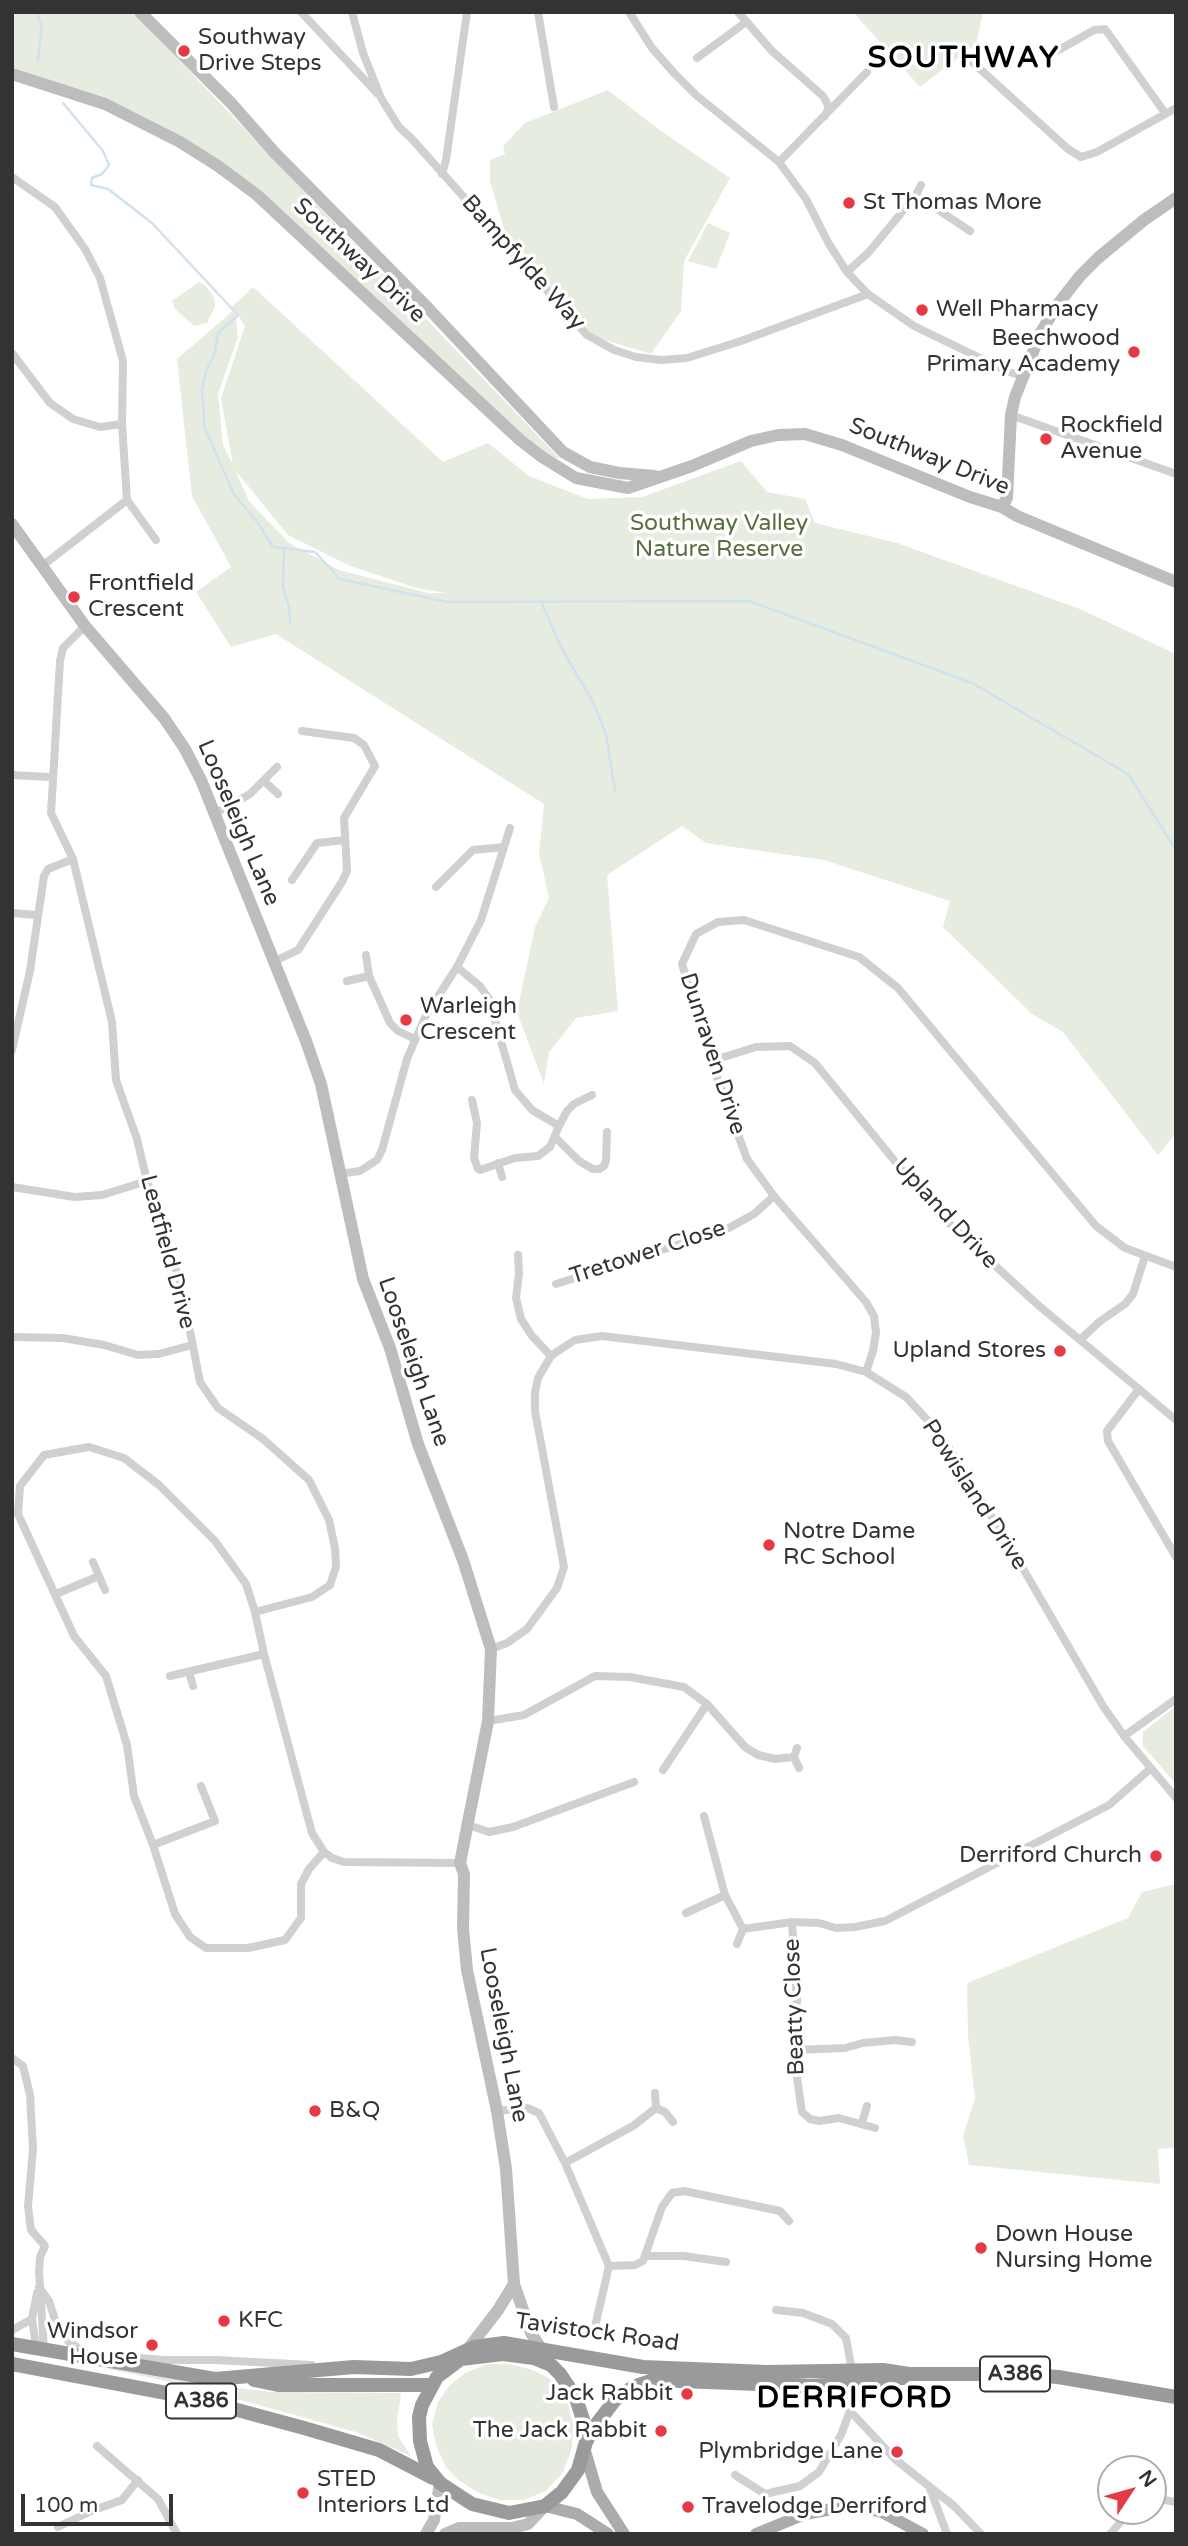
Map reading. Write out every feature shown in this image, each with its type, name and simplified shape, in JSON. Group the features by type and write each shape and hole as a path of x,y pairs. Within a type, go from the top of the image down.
{"highway":[{"name":"Tavistock Road","path":"12,2344 215,2379 354,2367 411,2369 504,2343 643,2367 849,2378 902,2378 909,2374 1015,2374 1058,2377 1176,2397"},
{"path":"38,2367 44,2350"},
{"name":"A386","path":"44,2350 54,2362 122,2384"},
{"path":"503,2354 534,2358 551,2365 576,2398 584,2423 586,2446 571,2482 545,2506 522,2512 493,2511 472,2504 437,2481 422,2455 419,2417 430,2385 464,2355 503,2354"},
{"name":"A386","path":"12,2364 193,2398 379,2450 437,2481"},
{"name":"Tavistock Road","path":"242,2378 278,2385 430,2385"},
{"name":"Tavistock Road","path":"586,2446 600,2418 615,2400 633,2387 654,2380 810,2386 849,2378"}],"main road":[{"path":"586,2446 597,2492 624,2534"},
{"path":"545,2506 577,2514 608,2534"},
{"path":"756,2534 802,2515 844,2507 882,2512 923,2534"}],"street":[{"name":"Southway Drive","path":"140,12 231,103 275,153 428,308 564,452 590,467 619,473 661,476"},
{"path":"301,12 382,98"},
{"name":"Bampfylde Way","path":"352,12 363,52 382,98 399,127 586,335 636,358 687,358 868,294"},
{"path":"442,174 467,12"},
{"path":"538,12 554,107"},
{"path":"629,12 652,48 681,80 779,162 806,199 847,272 868,294 914,326 1022,376"},
{"path":"738,12 772,51 824,96 829,107 825,116"},
{"path":"697,58 746,22"},
{"path":"1057,51 1094,30 1105,29 1165,113"},
{"path":"347,60 363,52"},
{"path":"969,59 1068,149 1081,157 1097,152 1176,108"},
{"path":"983,74 992,65"},
{"path":"779,162 867,72"},
{"name":"Southway Drive","path":"12,74 105,104 180,142 218,166 257,195 520,440 576,478 628,488 692,466 751,441 778,435 805,434 842,445 970,497 1002,507 1017,516 1176,582"},
{"path":"12,177 55,207 85,249 100,278 123,360 122,424 127,500 156,540"},
{"path":"847,272 869,252 921,185"},
{"path":"916,194 971,231"},
{"path":"1002,507 1007,498 1012,415 1022,376 1041,332 1080,276 1116,242 1176,198"},
{"path":"12,353 50,403 73,419 100,427 122,424"},
{"path":"1012,415 1176,474"},
{"path":"42,566 127,500"},
{"name":"Looseleigh Lane","path":"12,524 85,626 164,718 185,749 201,780 321,1083 363,1279 390,1348 418,1444 463,1560 491,1649 488,1721 460,1863 464,1874 463,1928 467,1970 497,2111 506,2169 514,2284 531,2333 551,2365"},
{"name":"Leatfield Drive","path":"85,626 63,648 51,777 51,813 74,859 112,1022 116,1080 137,1139 147,1181 181,1285 200,1382 218,1408 263,1439 309,1480 329,1520 336,1567 330,1585 312,1597 255,1612"},
{"path":"314,732 315,720"},
{"path":"273,962 298,950 342,882 347,871 344,818 375,766 364,744 354,737 302,731"},
{"path":"214,814 250,794 277,767"},
{"path":"12,775 51,777"},
{"path":"264,781 278,794"},
{"path":"339,1174 360,1171 377,1160 387,1138 398,1087 415,1039 481,920 510,828"},
{"path":"292,880 317,843 345,840"},
{"path":"436,887 473,850 504,847"},
{"path":"12,1049 29,976 44,876 48,869 74,859"},
{"path":"12,913 37,915"},
{"name":"Dunraven Drive","path":"866,1372 876,1333 874,1316 866,1302 774,1196 747,1159 711,1061 682,964 696,934 718,922 744,920 859,957 898,988 1096,1226 1125,1248 1176,1267"},
{"path":"366,955 369,976 390,1023 398,1031 415,1039"},
{"path":"457,967 480,986 489,999 514,1090 532,1110 559,1126"},
{"path":"347,981 369,976"},
{"name":"Upland Drive","path":"711,1061 756,1048 790,1046 815,1063 924,1197 988,1262 1176,1420"},
{"path":"472,1100 477,1131 475,1166 480,1170 515,1158 538,1156 550,1147 567,1111 574,1104 592,1096"},
{"path":"555,1138 579,1161 593,1169 599,1169 606,1161 607,1132"},
{"path":"498,1163 502,1177"},
{"path":"12,1187 75,1197 102,1195 147,1181"},
{"name":"Tretower Close","path":"556,1284 727,1230 754,1214 774,1196"},
{"path":"491,1649 507,1643 527,1629 556,1588 564,1567 535,1410 538,1378 551,1356 532,1336 521,1319 516,1298 518,1255"},
{"path":"1081,1339 1125,1304 1133,1294 1145,1256"},
{"name":"Powisland Drive","path":"551,1356 575,1340 602,1336 836,1364 866,1372 906,1397 948,1446 1103,1706 1150,1769 1176,1798"},
{"path":"12,1338 63,1338 104,1345 138,1355 159,1354 192,1345"},
{"path":"1139,1389 1107,1431 1108,1441 1176,1558"},
{"path":"324,1852 309,1870 302,1884 301,1918 285,1940 248,1948 206,1948 190,1937 174,1914 153,1845 134,1796 127,1745 106,1676 74,1636 18,1514 20,1486 44,1455 89,1447 124,1458 159,1485 215,1541 246,1584 312,1833 324,1852 344,1862 460,1863"},
{"path":"93,1562 105,1590"},
{"path":"56,1594 99,1576"},
{"path":"170,1676 264,1654"},
{"path":"189,1672 193,1686"},
{"path":"488,1721 524,1715 594,1676 630,1677 684,1687 707,1704 745,1747 758,1755 775,1759 794,1757"},
{"path":"1124,1736 1176,1699"},
{"path":"663,1770 707,1704"},
{"path":"797,1748 794,1757 799,1768"},
{"path":"743,1929 792,1922 819,1923 836,1928 855,1927 885,1921 1109,1805 1150,1769"},
{"path":"468,1825 489,1832 513,1827 634,1782"},
{"path":"153,1845 215,1821 201,1786"},
{"path":"704,1816 725,1895 743,1929 737,1944"},
{"path":"686,1913 725,1895"},
{"name":"Beatty Close","path":"792,1922 797,2000 793,2050 802,2112 810,2119 820,2121 839,2118 875,2128"},
{"path":"793,2050 845,2048 895,2040 912,2042"},
{"path":"12,2058 23,2066 30,2095 33,2149 28,2198 31,2231 45,2246 40,2257 39,2287 44,2350"},
{"path":"655,2093 656,2108"},
{"path":"862,2123 867,2106"},
{"path":"497,2111 527,2108 540,2113 565,2163 609,2266 596,2322"},
{"path":"565,2163 633,2126 656,2108"},
{"path":"656,2108 665,2112 673,2122"},
{"path":"609,2266 635,2265 643,2261 662,2207 672,2193 684,2191 780,2211 789,2221"},
{"path":"646,2256 684,2256 726,2262"},
{"path":"464,2355 514,2284"},
{"path":"39,2287 32,2319 35,2340 44,2350"},
{"path":"39,2287 49,2301 58,2329 69,2342 90,2356"},
{"path":"736,2475 765,2494 800,2486 819,2472 841,2435 850,2411 846,2339 832,2323 803,2313 776,2310"},
{"path":"12,2330 32,2319"},
{"name":"Tavistock Road","path":"90,2356 97,2354 164,2360 216,2360 225,2369 242,2378"},
{"path":"216,2360 354,2367"},
{"path":"850,2411 896,2460 954,2506 981,2534"},
{"path":"97,2446 158,2499 177,2534"},
{"path":"58,2527 122,2500 138,2480"},
{"path":"426,2534 434,2520 437,2481"},
{"path":"929,2486 947,2534"},
{"path":"445,2534 459,2528 512,2528 528,2524 545,2506"}],"green space":[{"path":"12,12 133,12 560,459 533,456 404,331 184,138 71,88 12,67"},
{"path":"853,12 983,12 976,44 920,87"},
{"path":"608,90 661,131 730,178 684,261 681,311 651,354 595,337 525,260 504,229 490,181 490,160 505,154 503,146 525,123"},
{"path":"708,223 730,233 716,269 688,261"},
{"path":"199,282 206,286 214,297 215,306 207,323 194,326 175,309 172,301"},
{"name":"Southway Valley Nature Reserve","path":"253,287 443,462 488,443 529,476 588,499 642,497 741,461 767,492 805,499 815,523 897,543 1080,609 1176,654 1176,1133 1158,1155 1063,1032 1032,1014 943,927 950,901 824,860 706,843 682,826 607,875 618,1011 576,1018 549,1052 544,1084 517,1012 535,927 549,898 539,853 544,804 276,634 231,647 196,592 231,567 192,496 177,359 234,310 232,307","holes":["235,311 245,326 221,398 233,465 223,445 218,394 238,337","235,470 288,535 348,565 416,588 447,593 428,593 339,570 289,543 249,501"]},
{"path":"1176,1706 1176,1784 1143,1746 1143,1732"},
{"path":"1176,1884 1176,2148 1158,2149 1160,2184 969,2165 963,2136 975,2098 968,2035 967,1983 1128,1918 1142,1892"},
{"path":"487,2364 508,2364 530,2369 549,2378 567,2400 573,2424 572,2448 563,2472 546,2491 524,2500 500,2500 479,2493 458,2480 445,2466 436,2445 432,2424 438,2402 449,2386 465,2373"},
{"path":"109,2365 271,2392 401,2393 398,2436 411,2456 356,2432 190,2386 108,2369"}],"waterway":[{"path":"36,12 42,25 38,61"},
{"path":"63,103 103,151 109,165 102,174 92,178 91,185 108,189 152,223 238,315 218,333 215,353 206,371 202,391 205,429 234,494 258,523 273,547 315,552 340,579 447,602 749,601 972,683 1128,774 1176,850"},
{"path":"284,549 283,587 290,622"},
{"path":"541,602 563,651 593,702 606,734 615,791"}],"place":[{"name":"Southway Drive Steps","path":"184,51"},
{"name":"St Thomas More","path":"849,203"},
{"name":"Well Pharmacy","path":"922,310"},
{"name":"Beechwood Primary Academy","path":"1134,352"},
{"name":"Rockfield Avenue","path":"1046,439"},
{"name":"Frontfield Crescent","path":"74,597"},
{"name":"Warleigh Crescent","path":"406,1020"},
{"name":"Upland Stores","path":"1060,1351"},
{"name":"Notre Dame RC School","path":"769,1545"},
{"name":"Derriford Church","path":"1156,1856"},
{"name":"B&Q","path":"315,2111"},
{"name":"Down House Nursing Home","path":"981,2248"},
{"name":"KFC","path":"224,2321"},
{"name":"Windsor House","path":"152,2345"},
{"name":"Jack Rabbit","path":"687,2394"},
{"name":"The Jack Rabbit","path":"661,2431"},
{"name":"Plymbridge Lane","path":"897,2452"},
{"name":"STED Interiors Ltd","path":"303,2493"},
{"name":"Travelodge Derriford","path":"688,2507"}],"district":[{"name":"SOUTHWAY","path":"964,59"},
{"name":"DERRIFORD","path":"855,2399"}]}
